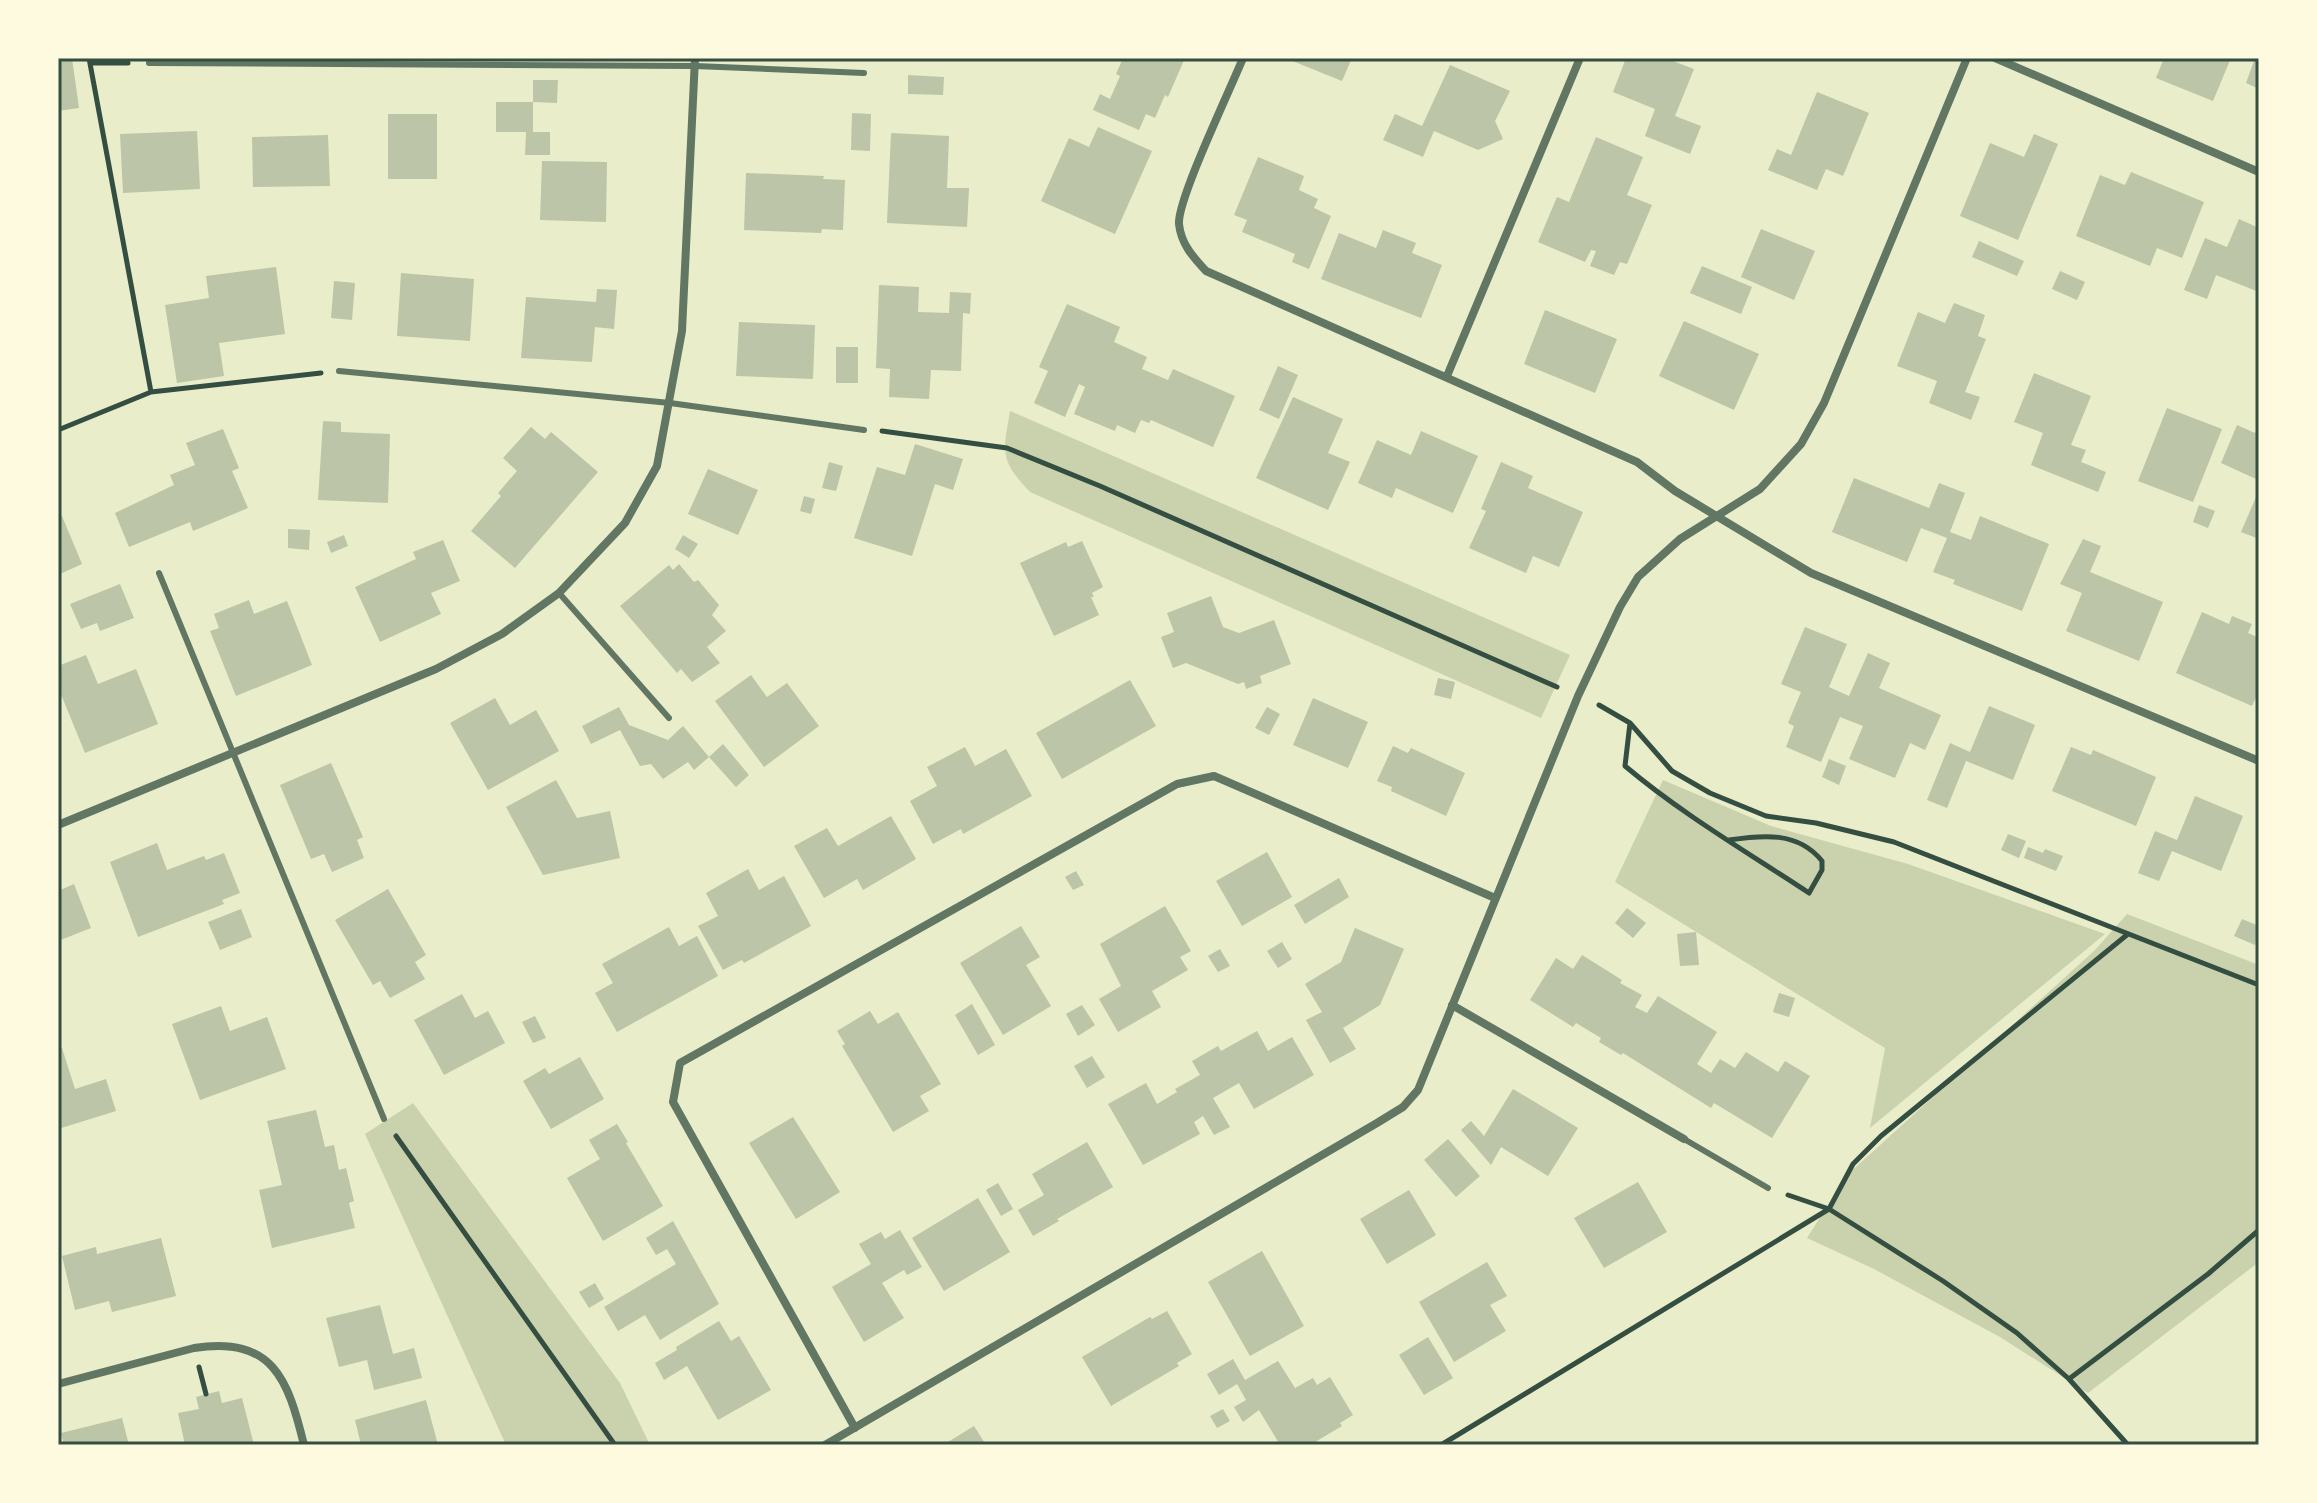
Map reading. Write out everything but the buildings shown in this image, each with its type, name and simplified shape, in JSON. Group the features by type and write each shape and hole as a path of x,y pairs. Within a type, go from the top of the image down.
{"street":[{"path":"1243,58 1185,198 1179,223 1188,253 1206,271 1637,462 1675,491 1811,573 2259,761"},
{"path":"1447,376 1580,58"},
{"path":"825,1445 1403,1107 1418,1090 1578,696 1620,607 1638,577 1680,539 1760,489 1801,444 1824,403 1967,58"},
{"path":"1995,58 2259,172"},
{"path":"58,825 436,669 502,634 559,593 625,523 657,466 682,331 695,62"},
{"path":"855,1428 673,1102 680,1063 1177,784 1214,776 1495,898"},
{"path":"1452,1005 1684,1139"},
{"path":"58,1384 194,1348 215,1345 238,1347 257,1354 277,1371 290,1393 304,1445"}],"lane":[{"path":"149,63 695,62 864,73"},
{"path":"339,371 670,403 864,430"},
{"path":"159,573 384,1119"},
{"path":"559,593 669,718"},
{"path":"1684,1139 1768,1188"}],"path":[{"path":"149,63 90,60 151,392"},
{"path":"58,430 151,392 339,371"},
{"path":"864,430 1007,448 1548,683"},
{"path":"1592,701 1630,723 1672,771 1710,793 1766,816 1816,823 1894,842 2259,985"},
{"path":"1630,723 1625,766 1656,792 1809,893 1822,870 1822,861 1803,844 1779,836 1761,835 1729,840"},
{"path":"1441,1445 1829,1209 1853,1164 1881,1136 2128,934"},
{"path":"384,1119 615,1445"},
{"path":"1768,1188 1829,1209 1943,1281 2017,1333 2069,1379 2128,1445"},
{"path":"2069,1379 2208,1274 2259,1230"}],"green space":[{"path":"1010,411 1570,655 1541,718 1030,492 1013,471 1006,455"},
{"path":"1663,780 1771,826 1908,864 2105,934 1870,1128 1885,1048 1615,882"},
{"path":"2127,914 2259,965 2259,1262 2088,1393 2000,1337 1874,1269 1807,1238 1847,1175 2095,950"},
{"path":"413,1103 620,1383 650,1445 506,1445 365,1134"}]}
